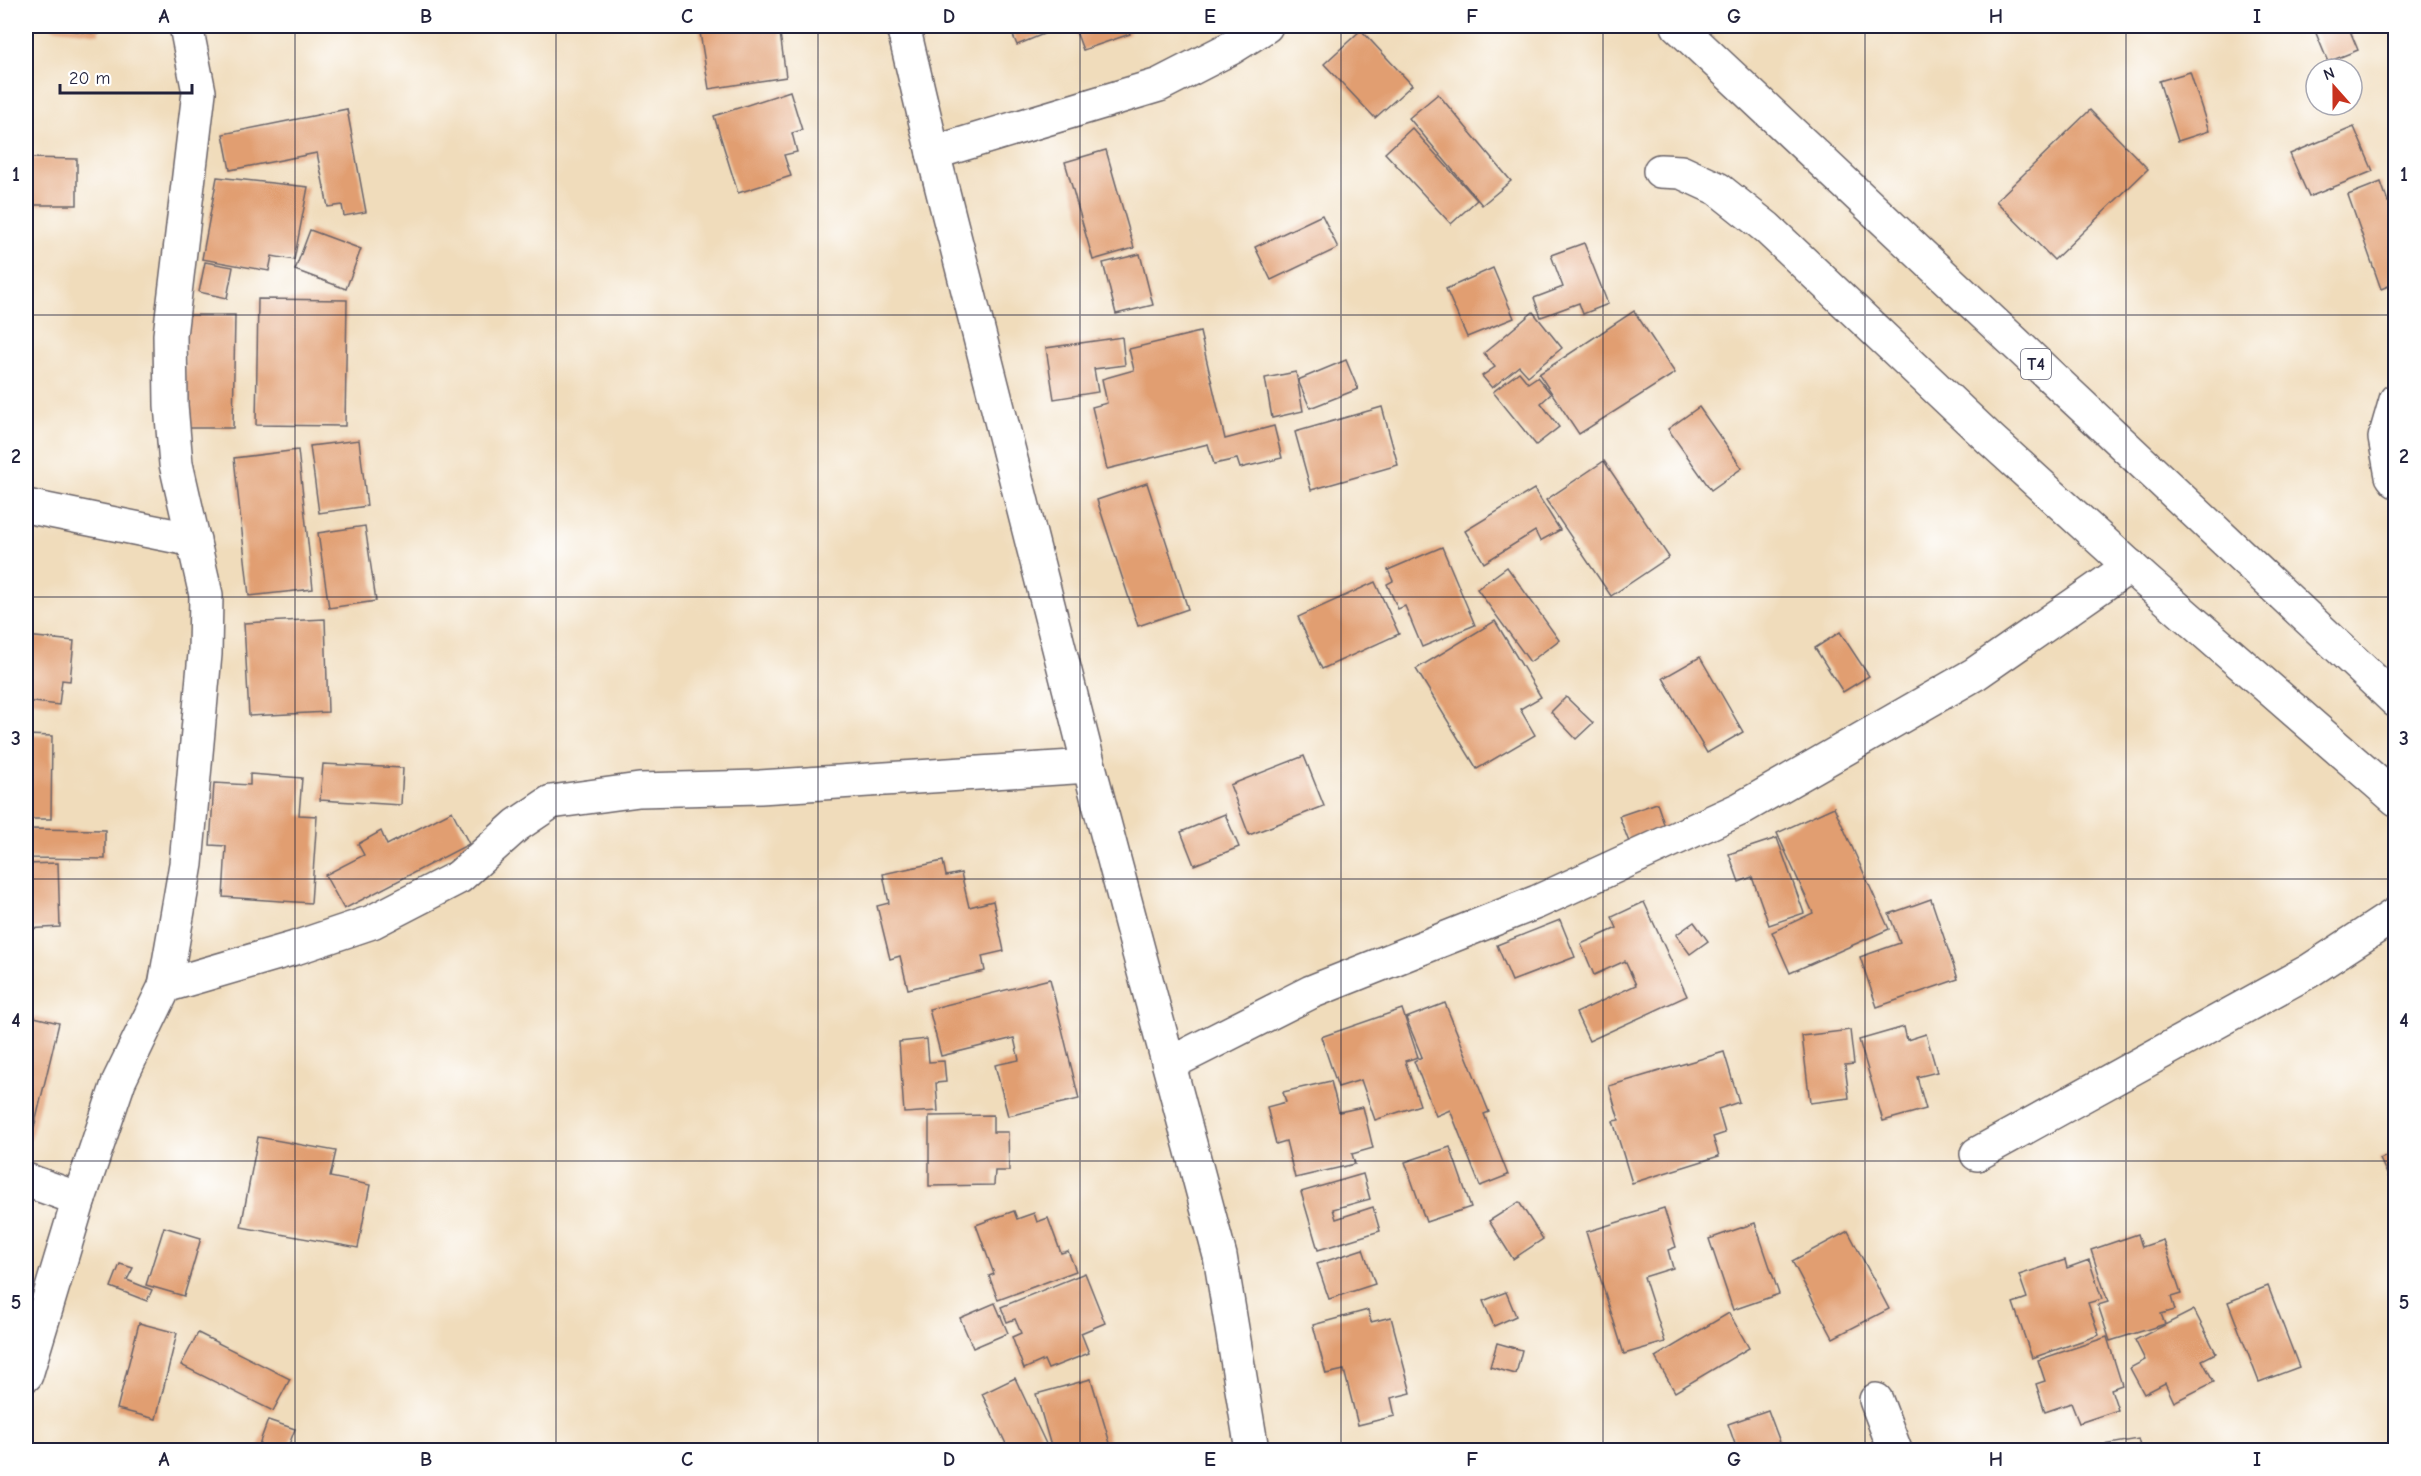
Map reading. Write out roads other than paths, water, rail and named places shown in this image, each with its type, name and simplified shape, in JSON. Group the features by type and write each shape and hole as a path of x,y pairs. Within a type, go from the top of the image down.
{"main road":[{"path":"26,1375 79,1198 119,1081 165,986 186,864 205,654 206,595 176,464 171,405 170,335 199,92 186,26"},
{"path":"903,26 933,153 1089,766 1220,1256 1252,1450"},
{"path":"933,153 1159,85 1231,48 1266,26"},
{"name":"T4","path":"1678,26 2396,701"},
{"path":"1660,171 1681,172 1718,189 1767,228 1990,439 2130,566 2396,799"},
{"path":"2396,400 2385,438 2392,476 2396,481"},
{"path":"26,506 194,540"},
{"path":"1169,1064 1311,992 1538,902 1740,809 1975,674 2130,566"},
{"path":"165,986 295,948 372,922 459,878 517,825 552,802 639,790 760,787 1089,766"},
{"path":"1977,1154 2309,971 2396,915"},
{"path":"26,1180 79,1198"},
{"path":"1876,1400 1895,1450"}]}
